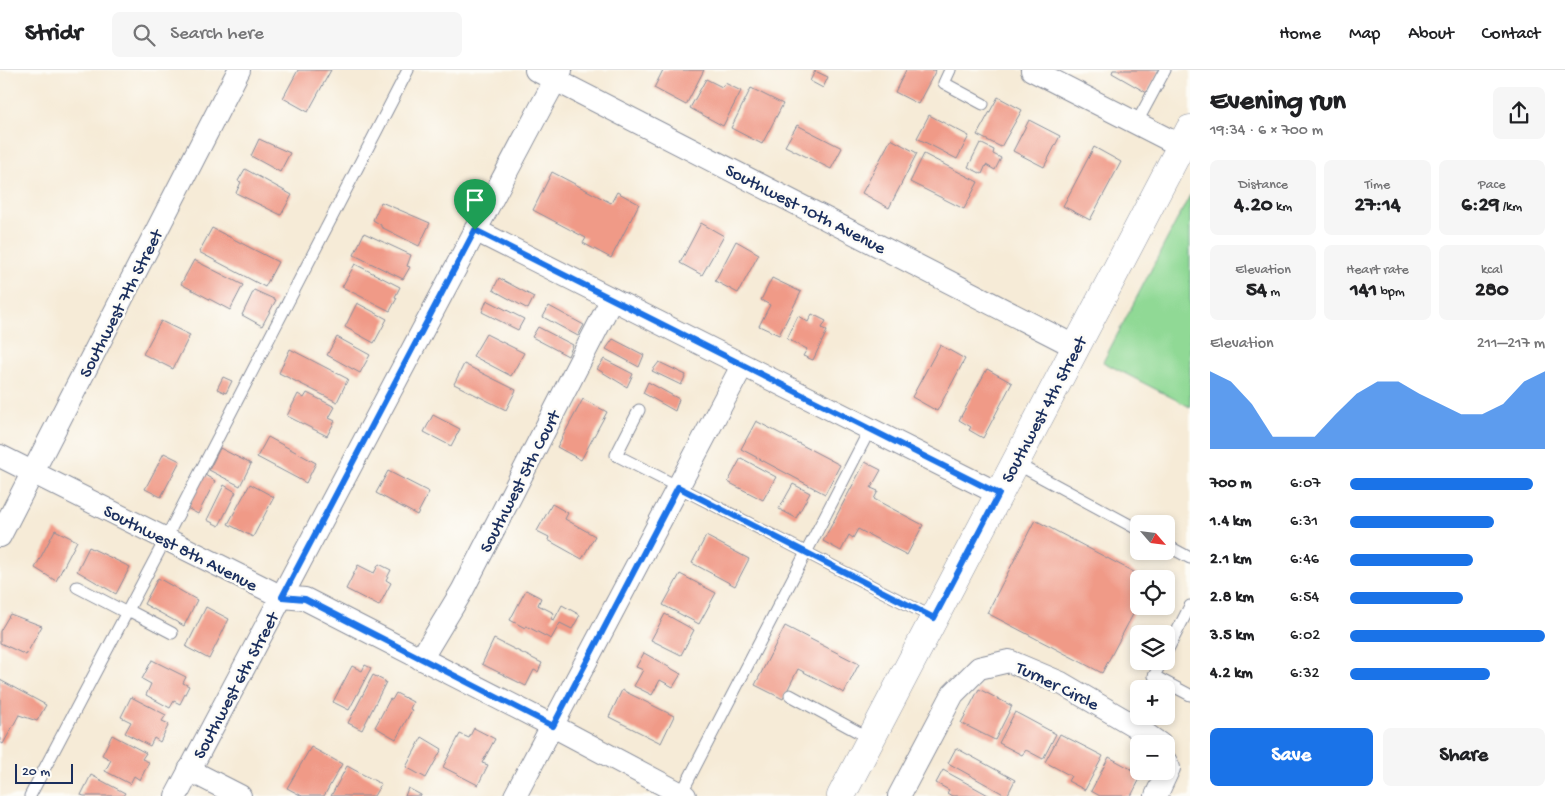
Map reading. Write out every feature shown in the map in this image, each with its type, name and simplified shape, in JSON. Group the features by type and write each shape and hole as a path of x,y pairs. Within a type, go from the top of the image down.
{"street":[{"name":"Southwest 7th Street","path":"0,536 239,70"},
{"path":"1032,70 1136,124 1185,137"},
{"name":"Southwest 6th Street","path":"176,796 475,230 551,73"},
{"name":"Southwest 10th Avenue","path":"551,73 1076,346"},
{"name":"Southwest 4th Street","path":"847,794 871,739 1185,137"},
{"path":"475,230 999,494"},
{"name":"Southwest 5th Court","path":"421,659 462,591 612,300"},
{"path":"515,796 742,366"},
{"name":"Southwest 8th Avenue","path":"0,456 282,597 305,599 683,795"},
{"name":"Turner Circle","path":"899,796 953,694 979,668 994,664 1009,661 1061,683 1147,735"},
{"path":"189,770 240,796"},
{"path":"1156,796 1163,780"}],"lane":[{"path":"30,796 166,540 408,70"},
{"path":"950,70 944,83 983,104"},
{"path":"1136,124 1165,70"},
{"path":"639,410 616,455 934,618"},
{"path":"683,795 870,429"},
{"path":"1015,463 1130,525"},
{"path":"1175,550 1190,558"},
{"path":"77,587 172,633"},
{"path":"1175,635 1190,606"},
{"path":"1157,670 1154,676 1190,695"},
{"path":"790,695 871,739"}],"green space":[{"path":"1190,195 1190,407 1103,362"}],"building":[{"path":"298,70 331,70 308,112 283,98"},
{"path":"663,70 704,70 686,105 654,88"},
{"path":"906,70 936,70 918,104 895,92"},
{"path":"1113,70 1160,70 1147,93 1112,73"},
{"path":"815,71 828,77 823,88 810,81"},
{"path":"706,79 722,87 725,83 741,91 723,126 690,108"},
{"path":"751,88 783,104 762,144 731,128"},
{"path":"998,97 1022,110 1001,147 977,135"},
{"path":"929,115 969,136 957,159 917,138"},
{"path":"1029,120 1060,136 1044,167 1013,151"},
{"path":"797,125 842,148 831,169 785,146"},
{"path":"259,139 290,153 280,172 251,156"},
{"path":"891,139 917,153 889,208 862,193"},
{"path":"980,143 994,150 993,154 1001,158 995,170 986,165 982,174 968,167"},
{"path":"1094,147 1121,162 1090,220 1063,206"},
{"path":"924,154 978,182 964,209 910,182"},
{"path":"245,169 292,195 281,215 236,193 241,182 238,181"},
{"path":"552,172 611,203 617,192 639,204 611,258 583,243 586,238 533,210"},
{"path":"381,202 430,223 419,246 381,227 381,225 373,220"},
{"path":"701,223 724,236 702,275 680,263"},
{"path":"212,228 278,262 265,287 199,252"},
{"path":"364,233 411,255 407,266 410,267 403,279 354,255"},
{"path":"736,241 759,254 738,293 715,281"},
{"path":"194,260 243,285 230,310 181,284"},
{"path":"355,264 400,287 390,311 342,287"},
{"path":"499,278 534,297 528,309 493,290"},
{"path":"772,278 801,292 779,335 759,326 770,305 761,300"},
{"path":"254,290 276,300 262,326 242,315"},
{"path":"487,300 524,319 518,330 482,312"},
{"path":"357,303 387,319 374,343 345,327"},
{"path":"549,306 584,325 578,336 543,317"},
{"path":"812,314 826,321 822,328 827,331 813,360 803,356 807,349 787,339 798,316 808,322"},
{"path":"161,321 190,335 173,369 143,354"},
{"path":"538,327 573,345 568,356 532,337"},
{"path":"486,334 524,353 511,376 473,356"},
{"path":"337,337 370,355 360,373 327,355"},
{"path":"613,339 644,355 639,367 606,349"},
{"path":"940,345 965,359 937,411 912,397"},
{"path":"290,349 348,379 337,402 279,373"},
{"path":"604,359 633,374 627,387 597,369"},
{"path":"659,362 686,375 681,385 652,371"},
{"path":"464,364 516,390 506,410 454,384"},
{"path":"987,369 1012,383 983,438 969,430 971,427 959,420"},
{"path":"223,377 232,381 226,393 217,389"},
{"path":"648,382 679,399 675,411 643,393"},
{"path":"307,393 335,407 329,418 335,421 327,436 287,416 298,394 304,398"},
{"path":"583,399 607,412 581,460 557,447"},
{"path":"433,415 460,429 451,446 424,432"},
{"path":"756,421 840,465 825,494 741,449"},
{"path":"268,437 316,463 306,483 257,457"},
{"path":"220,448 251,464 240,486 209,470"},
{"path":"164,453 180,461 161,497 145,489"},
{"path":"741,458 776,477 763,500 728,482"},
{"path":"865,462 881,470 871,488 878,491 874,499 923,525 907,555 858,529 853,538 849,535 841,551 823,541"},
{"path":"388,471 429,492 417,515 376,493"},
{"path":"205,475 215,481 198,514 187,508"},
{"path":"250,484 274,497 253,537 228,524"},
{"path":"793,484 810,493 796,518 779,509"},
{"path":"224,485 236,492 219,526 207,520"},
{"path":"552,504 568,513 565,519 595,536 582,559 548,540 549,537 537,531"},
{"path":"1035,520 1130,570 1130,615 1133,615 1102,673 987,613"},
{"path":"55,530 77,541 56,581 35,568"},
{"path":"706,536 749,559 735,586 692,563"},
{"path":"89,547 130,567 116,594 77,571"},
{"path":"379,564 391,570 386,580 391,583 379,606 346,589 358,565 374,573"},
{"path":"680,574 716,593 699,624 663,605"},
{"path":"158,578 197,600 184,626 144,604"},
{"path":"526,590 541,598 538,605 554,613 551,619 554,620 562,605 580,615 572,629 560,623 551,639 510,620"},
{"path":"206,607 229,619 209,659 186,647"},
{"path":"10,614 42,626 26,655 0,643 0,631"},
{"path":"665,614 694,630 681,655 651,640"},
{"path":"785,626 859,664 844,693 798,669 783,699 755,685"},
{"path":"494,639 542,663 538,672 534,670 526,686 482,664"},
{"path":"644,653 681,674 673,687 660,680 652,695 634,686 643,670 636,667"},
{"path":"152,660 186,677 183,683 189,686 180,704 174,701 170,708 146,695 151,684 142,679"},
{"path":"365,665 371,668 349,710 333,702 352,666 362,671"},
{"path":"373,675 386,682 362,730 348,723"},
{"path":"0,680 46,705 37,721 19,715 3,744 0,742"},
{"path":"979,689 1012,706 995,740 961,723"},
{"path":"622,690 674,716 661,743 609,717"},
{"path":"396,693 413,702 410,709 412,710 396,739 375,727 390,699 392,700"},
{"path":"131,697 166,715 162,721 169,724 160,742 154,738 150,746 125,733 131,722 121,717"},
{"path":"1015,712 1056,734 1043,759 1026,750 1022,755 999,743"},
{"path":"474,728 495,739 482,763 488,765 478,785 443,767 460,734 469,738"},
{"path":"1060,734 1103,756 1085,790 1068,781 1071,776 1045,762"},
{"path":"112,735 146,753 142,759 149,762 140,780 134,776 130,784 105,771 111,760 102,755"},
{"path":"422,737 442,749 426,778 406,767"},
{"path":"311,747 342,764 324,796 302,796 287,788"},
{"path":"956,748 1015,780 1007,796 948,763"},
{"path":"1109,757 1130,768 1130,780 1139,780 1131,796 1100,796 1091,791"},
{"path":"347,766 381,784 374,796 331,796"},
{"path":"943,770 990,796 952,796 947,793 949,790 936,783"},
{"path":"91,775 125,793 123,796 81,795"},
{"path":"408,788 421,795 421,796 405,796"}],"route":[{"path":"475,230 999,494 934,618 678,487 553,726 305,599 282,597 475,230"}]}
